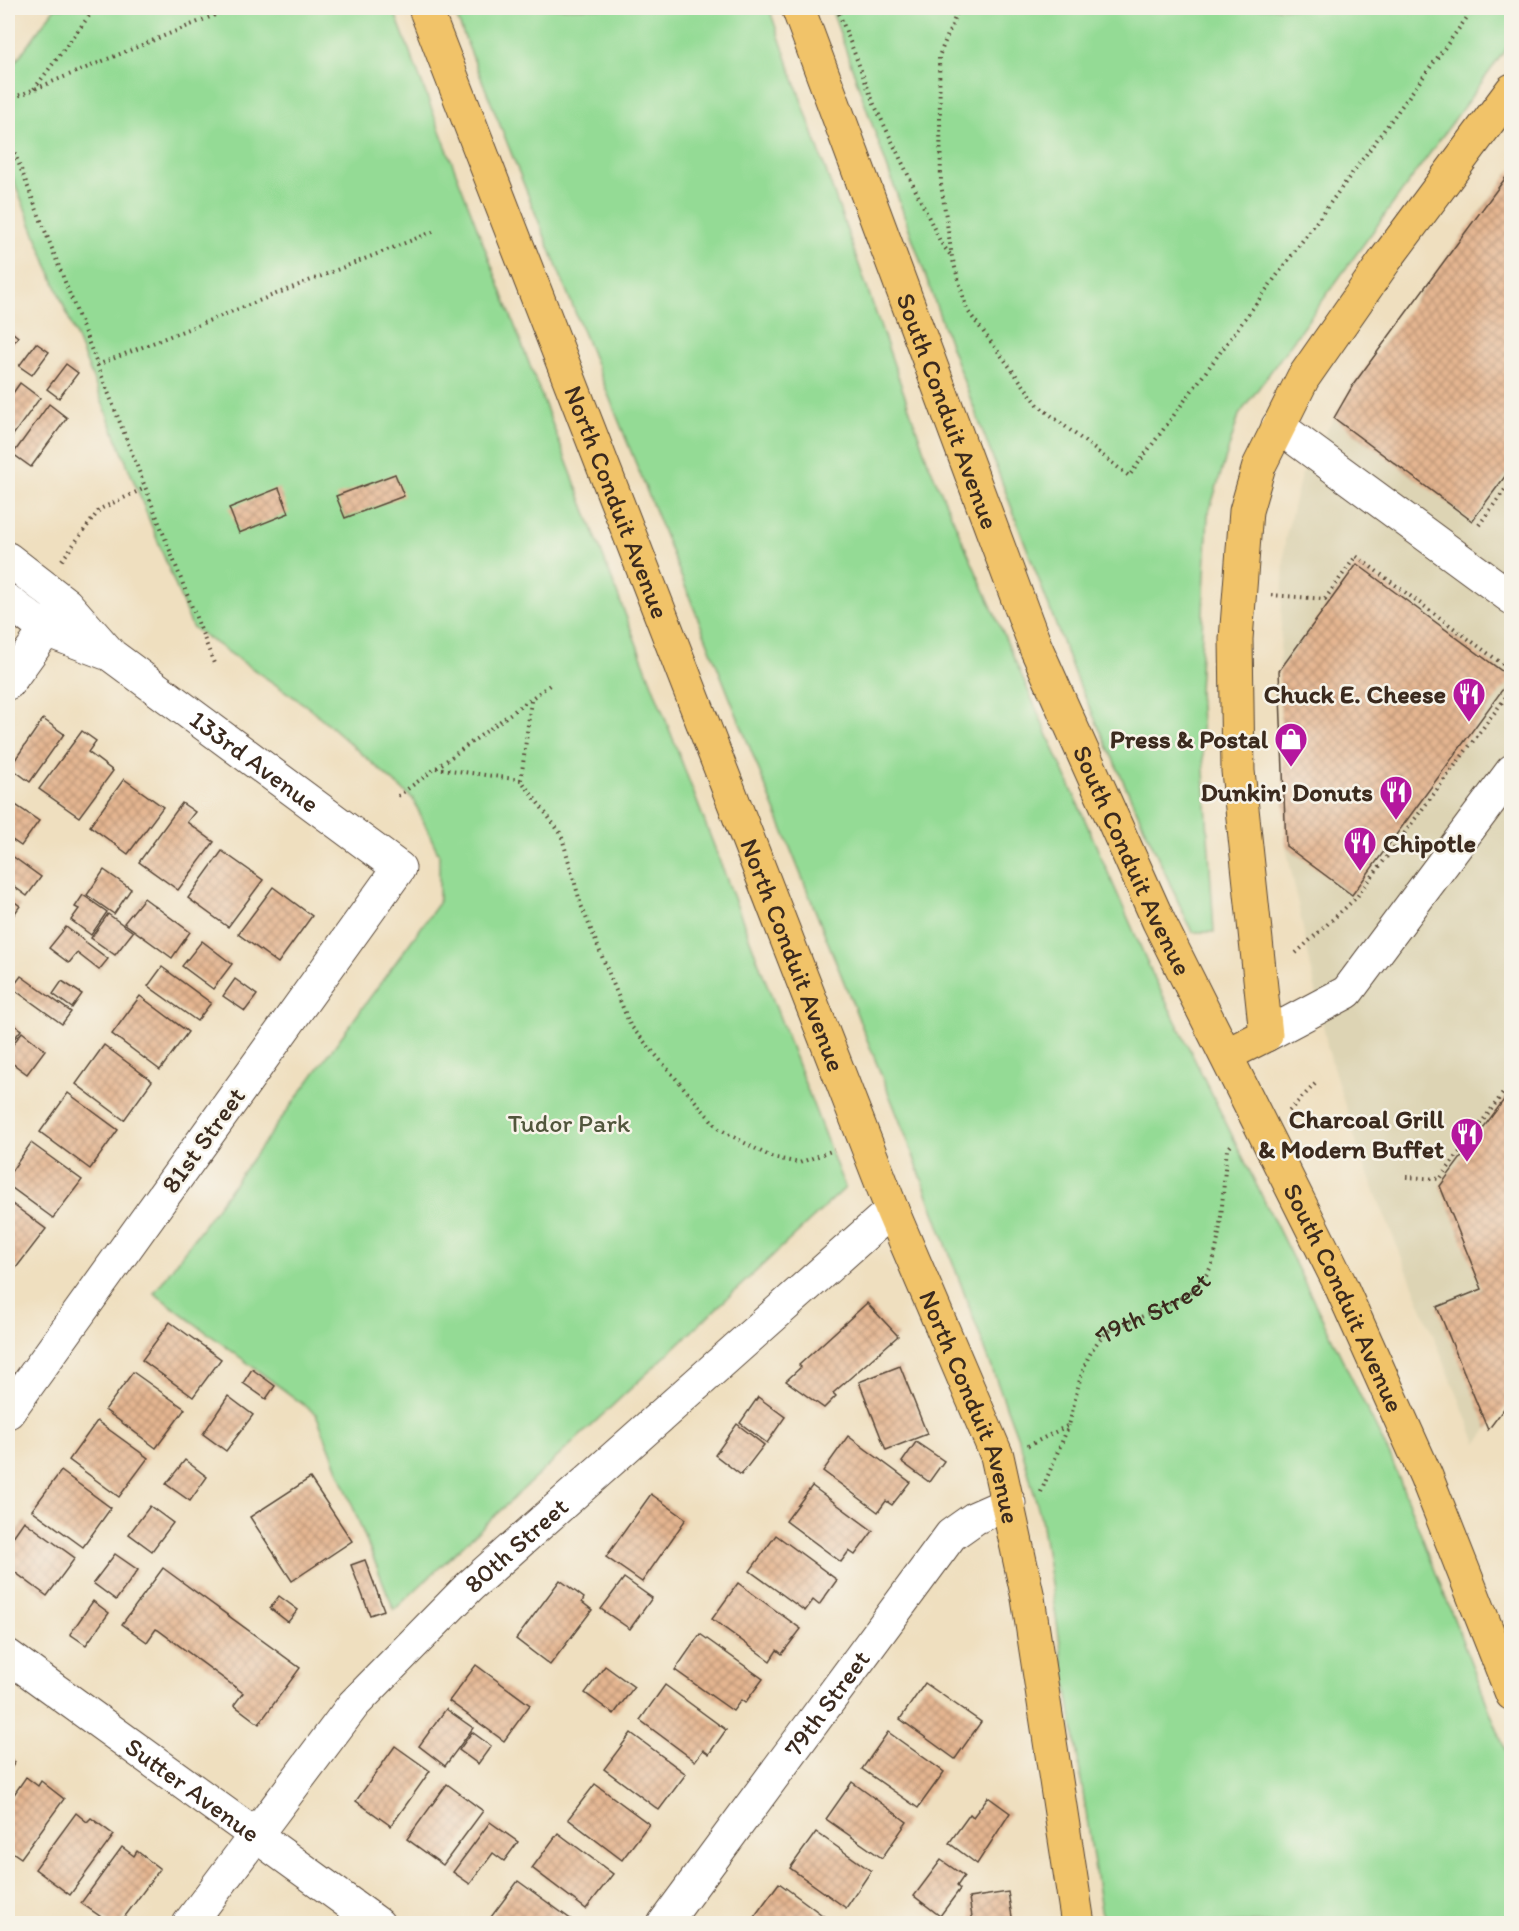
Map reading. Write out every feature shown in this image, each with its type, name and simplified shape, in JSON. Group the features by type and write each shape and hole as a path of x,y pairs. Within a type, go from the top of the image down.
{"main road":[{"name":"North Conduit Avenue","path":"425,8 892,1210 997,1456 1028,1598 1078,1923"},
{"name":"South Conduit Avenue","path":"798,8 1036,648 1159,922 1339,1282 1416,1455 1512,1694"},
{"path":"1226,1055 1266,1035 1238,771 1236,639 1246,511 1258,466 1303,378 1386,259 1512,90"}],"street":[{"path":"1278,426 1512,598"},
{"name":"133rd Avenue","path":"8,559 66,604 111,655 399,868"},
{"name":"133rd Avenue","path":"8,601 46,630 111,655"},
{"path":"8,683 66,604"},
{"path":"1266,1035 1332,1002 1360,978 1512,771"},
{"name":"81st Street","path":"8,1412 399,868"},
{"name":"80th Street","path":"189,1923 354,1704 469,1587 892,1210"},
{"name":"79th Street","path":"664,1923 951,1535 975,1518 1009,1503"},
{"name":"Sutter Avenue","path":"8,1656 378,1923"}],"path":[{"path":"34,89 95,8"},
{"path":"8,100 232,8"},
{"path":"837,8 874,104 941,243 952,257"},
{"path":"959,8 939,56 940,184 952,257 967,310 1039,406 1129,476 1474,8"},
{"path":"8,136 215,666"},
{"path":"97,365 435,231"},
{"path":"1479,525 1512,480"},
{"path":"60,562 100,509 145,488"},
{"path":"1270,594 1325,599 1356,556 1512,671"},
{"path":"398,796 551,684"},
{"path":"1296,953 1356,898 1512,688"},
{"path":"531,700 521,780 561,834 581,905 630,1025 719,1129 771,1158 799,1163 840,1148"},
{"path":"436,768 521,780"},
{"path":"1406,1177 1440,1179 1512,1081"},
{"path":"1287,1113 1315,1084"},
{"name":"79th Street","path":"1041,1494 1069,1425 1082,1373 1095,1346 1108,1331 1177,1300 1198,1285 1209,1271 1215,1254 1227,1150 1236,1140"},
{"path":"1022,1449 1069,1425"}],"shaded area":[{"path":"1511,169 1512,1398 1477,1443 1360,1155 1328,1050 1286,846 1279,671 1285,539 1301,476 1353,385"}],"green space":[{"name":"Tudor Park","path":"55,8 393,8 845,1188 394,1610 316,1414 154,1293 439,903 439,855 413,799 311,709 192,627 8,166 8,72"},
{"path":"453,8 769,8 928,462 1152,973 1391,1458 1511,1765 1511,1923 1103,1923 1041,1519 1022,1449 907,1139"},
{"path":"831,8 1511,8 1511,42 1239,415 1208,515 1199,691 1214,932 1192,932 1074,673 949,342"}],"building":[{"path":"1512,169 1512,467 1472,521 1334,418 1353,385"},
{"path":"8,329 18,337 8,350"},
{"path":"36,343 49,352 32,375 19,366"},
{"path":"66,364 78,373 59,398 47,389"},
{"path":"20,383 40,398 8,442 8,400"},
{"path":"49,404 67,418 31,467 13,454"},
{"path":"395,474 404,496 345,518 336,496"},
{"path":"279,488 289,513 239,533 229,508"},
{"path":"1357,564 1511,678 1352,895 1286,846 1279,671"},
{"path":"43,719 64,734 30,782 10,767"},
{"path":"82,731 96,741 88,752 113,771 79,817 39,789"},
{"path":"124,779 163,807 128,854 90,826"},
{"path":"8,803 13,807 14,804 39,821 21,846 8,837"},
{"path":"182,803 195,812 187,822 214,842 178,890 139,862"},
{"path":"222,851 263,880 228,927 188,898"},
{"path":"8,853 41,877 27,896 8,882"},
{"path":"104,870 131,889 114,914 87,895"},
{"path":"273,887 312,916 278,963 238,934"},
{"path":"83,895 107,912 91,935 71,920 79,909 75,907"},
{"path":"8,897 20,906 8,923"},
{"path":"144,898 190,932 172,958 124,923"},
{"path":"108,914 133,932 115,955 91,938"},
{"path":"66,927 108,959 99,970 77,953 69,963 49,948"},
{"path":"202,941 232,964 213,989 182,966"},
{"path":"162,967 211,1003 197,1021 148,986"},
{"path":"21,976 71,1012 62,1024 12,988"},
{"path":"235,979 257,995 245,1011 223,996"},
{"path":"62,981 82,994 72,1008 53,994"},
{"path":"140,996 188,1032 160,1070 112,1034"},
{"path":"8,1020 21,1030 10,1044 8,1042"},
{"path":"22,1032 45,1050 27,1074 8,1060 8,1051"},
{"path":"104,1045 152,1081 124,1120 76,1084"},
{"path":"1512,1089 1512,1398 1488,1430 1437,1307 1482,1289 1440,1186"},
{"path":"68,1093 118,1130 90,1169 40,1132"},
{"path":"31,1143 82,1180 53,1218 8,1185 8,1176"},
{"path":"8,1201 46,1229 16,1268 8,1262"},
{"path":"867,1303 898,1336 833,1393 836,1396 824,1408 786,1381 801,1367 799,1365"},
{"path":"170,1322 221,1359 193,1397 142,1360"},
{"path":"900,1366 927,1434 886,1450 859,1382"},
{"path":"252,1369 275,1386 266,1399 243,1383"},
{"path":"133,1372 185,1409 156,1448 105,1410"},
{"path":"228,1396 253,1415 226,1451 203,1434"},
{"path":"758,1397 785,1417 767,1443 740,1423"},
{"path":"97,1421 148,1458 119,1497 69,1460"},
{"path":"737,1424 764,1445 741,1475 715,1455"},
{"path":"848,1436 910,1482 892,1505 886,1501 878,1512 823,1471"},
{"path":"916,1442 944,1461 929,1482 902,1462"},
{"path":"185,1460 207,1477 190,1501 166,1484"},
{"path":"61,1471 111,1508 83,1547 32,1510"},
{"path":"310,1478 352,1541 292,1581 250,1517"},
{"path":"812,1486 873,1531 855,1555 849,1551 841,1562 786,1521"},
{"path":"651,1494 686,1519 642,1582 606,1557"},
{"path":"150,1506 173,1523 152,1551 129,1534"},
{"path":"24,1521 75,1558 47,1596 8,1567 8,1544"},
{"path":"776,1535 837,1580 819,1605 813,1600 805,1611 750,1571"},
{"path":"115,1554 138,1570 116,1600 93,1583"},
{"path":"365,1560 384,1610 370,1615 351,1565"},
{"path":"163,1568 300,1668 259,1724 234,1705 243,1693 158,1630 156,1629 147,1642 122,1624"},
{"path":"624,1578 652,1598 630,1629 601,1609"},
{"path":"560,1580 584,1598 582,1602 592,1610 550,1665 516,1639"},
{"path":"738,1583 801,1629 782,1654 777,1650 770,1661 712,1619"},
{"path":"279,1596 298,1610 288,1622 270,1608"},
{"path":"93,1601 109,1613 86,1645 70,1634"},
{"path":"700,1634 763,1679 745,1703 741,1700 733,1711 675,1670"},
{"path":"476,1665 530,1705 504,1741 449,1701"},
{"path":"605,1666 634,1687 614,1714 585,1693"},
{"path":"925,1683 981,1722 955,1759 900,1719"},
{"path":"665,1685 726,1730 709,1754 703,1750 695,1761 640,1720"},
{"path":"446,1709 473,1728 445,1766 419,1746"},
{"path":"472,1732 491,1746 478,1764 459,1750"},
{"path":"888,1732 944,1772 918,1808 862,1769"},
{"path":"631,1733 686,1774 659,1810 604,1769"},
{"path":"395,1746 430,1771 391,1826 356,1801"},
{"path":"8,1757 15,1762 8,1773"},
{"path":"26,1777 38,1786 41,1781 64,1799 21,1858 8,1849 8,1803"},
{"path":"852,1782 907,1822 882,1858 826,1819"},
{"path":"447,1784 483,1811 443,1865 407,1839"},
{"path":"595,1784 649,1824 622,1860 568,1819"},
{"path":"988,1797 1010,1813 977,1864 949,1843 970,1814 973,1817"},
{"path":"76,1813 87,1822 91,1818 114,1835 70,1895 35,1869"},
{"path":"490,1822 518,1842 504,1861 493,1853 470,1884 453,1872"},
{"path":"816,1832 871,1871 846,1908 790,1868"},
{"path":"558,1833 613,1874 586,1909 532,1868"},
{"path":"122,1847 134,1856 137,1851 160,1869 120,1923 110,1923 81,1903"},
{"path":"941,1860 964,1876 957,1886 960,1889 940,1916 914,1896"},
{"path":"518,1881 576,1923 500,1923 491,1917"},
{"path":"779,1883 833,1923 763,1923 754,1917"},
{"path":"1008,1892 1013,1923 973,1923 969,1898"}],"place":[{"name":"Chuck E. Cheese","path":"1469,723"},
{"name":"Press & Postal","path":"1291,768"},
{"name":"Dunkin' Donuts","path":"1396,821"},
{"name":"Chipotle","path":"1360,872"},
{"name":"Charcoal Grill & Modern Buffet","path":"1467,1163"}]}
